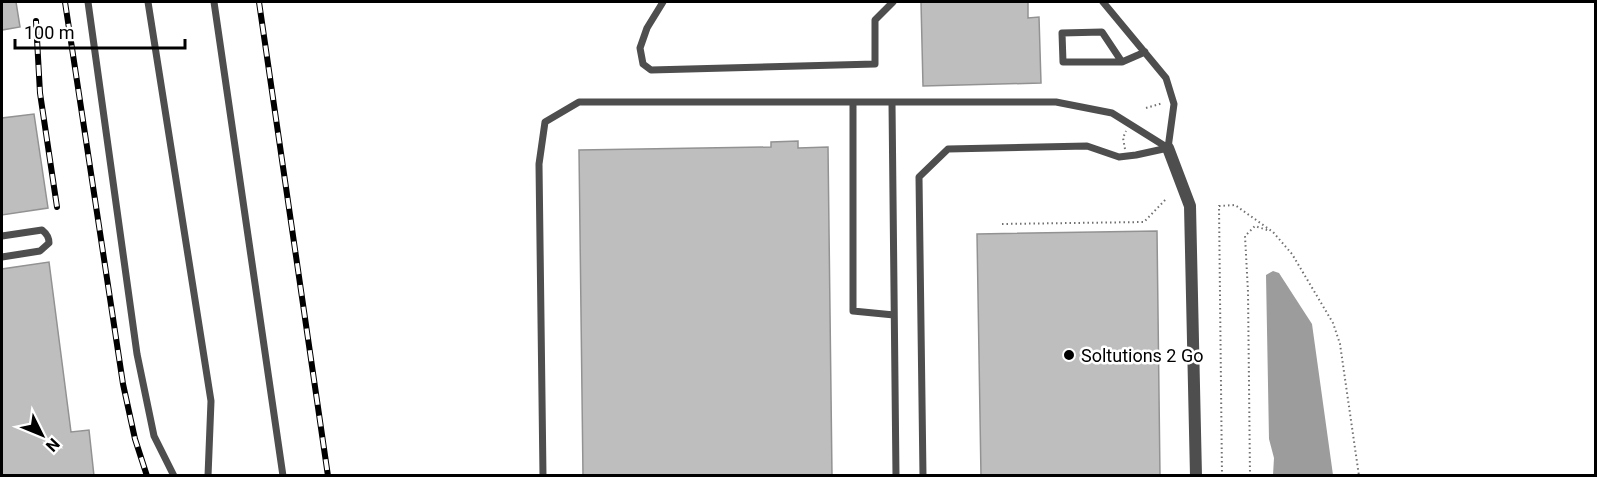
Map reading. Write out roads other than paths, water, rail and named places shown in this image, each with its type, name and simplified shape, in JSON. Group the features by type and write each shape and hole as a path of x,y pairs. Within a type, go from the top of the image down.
{"street":[{"path":"1168,148 1190,206 1196,476"}],"lane":[{"path":"88,2 137,354 154,436 174,476"},
{"path":"148,2 211,401 208,476"},
{"path":"213,2 283,476"},
{"path":"663,2 646,28 640,48 643,64 651,70 875,64 875,20 893,2"},
{"path":"1103,2 1166,78 1174,104 1168,148"},
{"path":"1122,62 1102,32 1062,33 1063,62 1122,62 1145,52"},
{"path":"543,476 539,164 545,122 579,102 1056,102 1112,114 1168,148"},
{"path":"853,103 853,311 894,315"},
{"path":"892,103 896,476"},
{"path":"923,476 919,177 948,149 1087,146 1119,157 1168,148"},
{"path":"2,237 42,230 47,234 49,243 40,251 2,257"}],"railway":[{"path":"65,2 123,384 135,439 147,476"},
{"path":"259,2 328,476"},
{"path":"36,21 40,93 57,207"}],"place":[{"name":"Soltutions 2 Go","path":"1069,355"}]}
